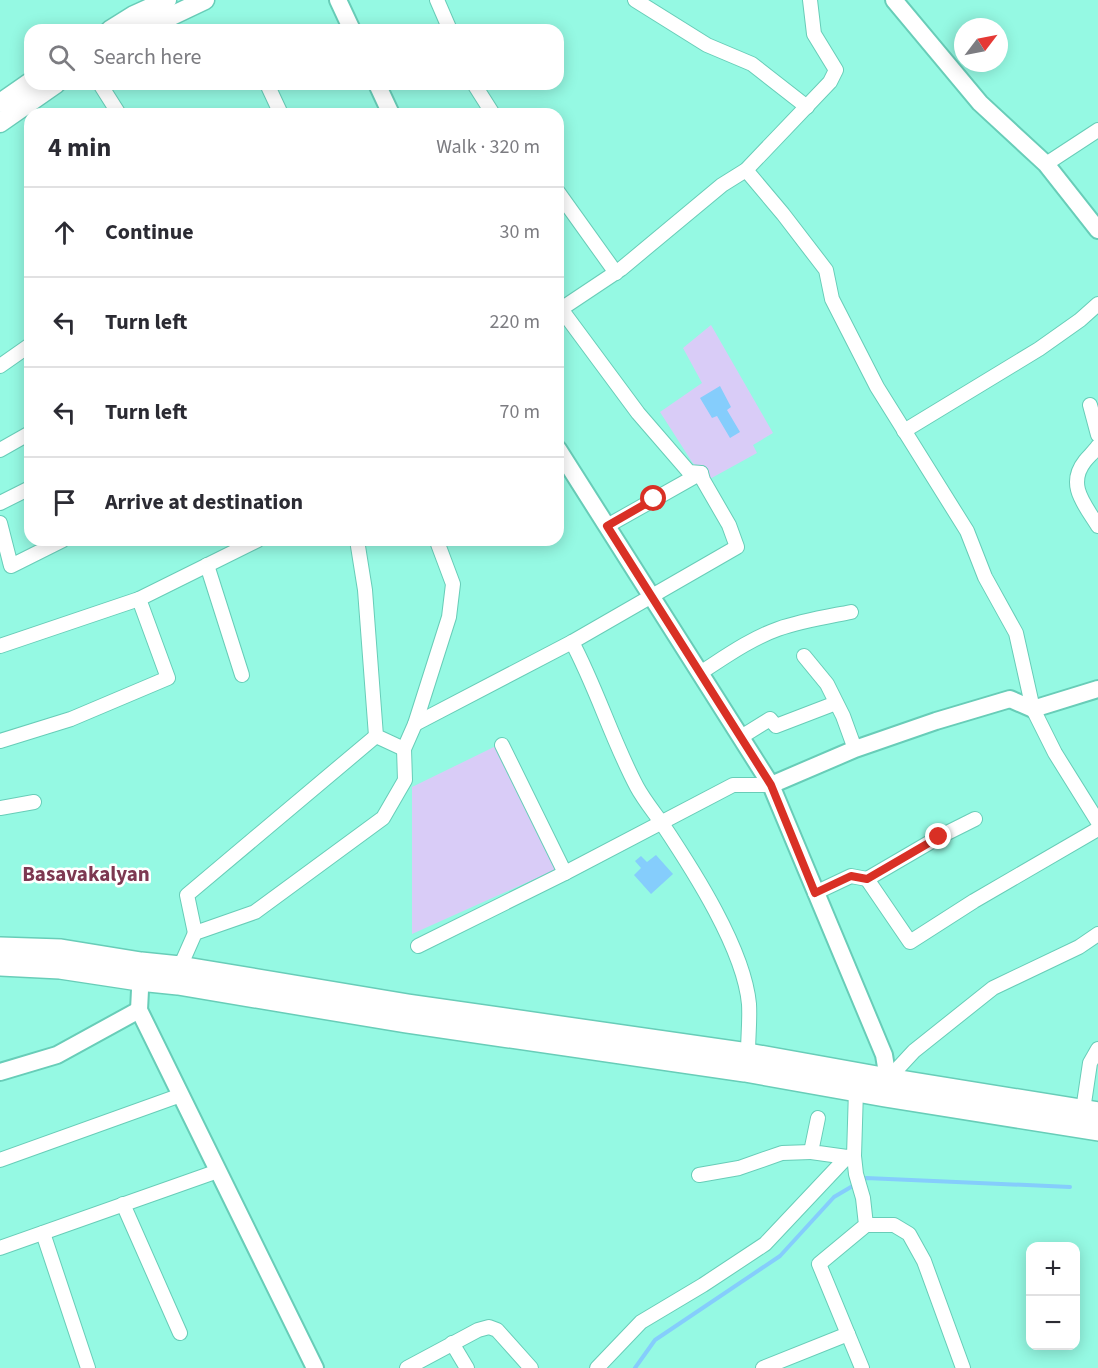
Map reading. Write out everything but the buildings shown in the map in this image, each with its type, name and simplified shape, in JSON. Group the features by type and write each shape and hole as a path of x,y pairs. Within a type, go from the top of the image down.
{"main road":[{"path":"120,24 167,0"},
{"path":"155,24 205,0"},
{"path":"0,103 24,86"},
{"path":"0,123 47,90"},
{"path":"0,948 61,950 140,972"},
{"path":"0,965 179,976 408,1005 748,1054 886,1088 1098,1130"},
{"path":"179,976 406,1022 746,1071 856,1090 886,1088 1091,1112"}],"street":[{"path":"338,0 349,24"},
{"path":"437,0 447,24"},
{"path":"635,0 706,45 752,64 807,107"},
{"path":"564,307 616,273 722,185 746,170 830,82 836,70 814,34 810,0"},
{"path":"894,0 980,103 1046,164 1098,230"},
{"path":"104,90 114,108"},
{"path":"270,90 278,108"},
{"path":"380,90 389,108"},
{"path":"478,90 489,108"},
{"path":"1046,164 1098,130"},
{"path":"746,170 826,270 832,299 877,387 967,531 985,578 1016,633 1032,709 1055,753 1098,822"},
{"path":"564,200 616,273"},
{"path":"904,431 1039,349 1080,320 1098,304"},
{"path":"564,317 638,413 689,472 701,473"},
{"path":"0,366 24,349"},
{"path":"1090,405 1098,435"},
{"path":"0,450 24,436"},
{"path":"1098,446 1084,462 1078,478 1077,492 1098,526"},
{"path":"564,458 771,785 884,1056 886,1088"},
{"path":"607,526 701,473"},
{"path":"415,724 572,642 737,547 729,525 701,473"},
{"path":"0,503 24,491"},
{"path":"0,523 11,566 51,546"},
{"path":"0,646 139,599 207,565 230,546"},
{"path":"358,546 365,590 376,736"},
{"path":"195,933 255,912 382,818 405,780 404,750 415,724 449,617 453,584 439,546"},
{"path":"207,565 242,675"},
{"path":"0,741 71,719 168,678 139,599"},
{"path":"700,673 776,630 807,620 851,612"},
{"path":"572,642 596,690 613,738 638,789 691,869 732,948 743,977 749,1004 748,1054"},
{"path":"804,656 827,684 843,716 855,749"},
{"path":"418,946 566,873 733,785 771,785 855,749 1010,699 1032,709 1098,689"},
{"path":"741,737 770,719 776,726 837,703"},
{"path":"376,736 404,750"},
{"path":"179,976 195,933 188,895 376,736"},
{"path":"502,745 566,873"},
{"path":"0,808 34,802"},
{"path":"815,893 851,876 867,879 975,819"},
{"path":"867,879 910,942 974,901 1098,829"},
{"path":"886,1088 914,1051 993,988 1079,947 1098,934"},
{"path":"140,972 139,1010 315,1368"},
{"path":"0,1072 57,1055 139,1010"},
{"path":"1091,1112 1094,1062 1098,1049"},
{"path":"856,1090 850,1156 861,1191 866,1225"},
{"path":"0,1160 181,1095"},
{"path":"811,1152 818,1118"},
{"path":"699,1175 739,1168 782,1153 811,1152 850,1156"},
{"path":"597,1368 641,1322 765,1244 850,1156"},
{"path":"0,1248 218,1171"},
{"path":"123,1204 180,1333"},
{"path":"862,1368 819,1264 866,1225 894,1225 909,1234 924,1261 963,1368"},
{"path":"42,1233 88,1368"},
{"path":"406,1368 478,1330 489,1327 497,1329 531,1368"},
{"path":"763,1368 848,1334"},
{"path":"452,1343 467,1368"}],"shaded area":[{"path":"711,325 773,433 753,445 757,453 708,480 692,462 660,412 702,383 683,348"},
{"path":"496,746 557,869 412,934 412,787"}],"water":[{"path":"720,386 731,407 727,410 740,432 730,438 717,416 712,418 700,398"},
{"path":"656,855 673,874 651,894 634,875 641,868 635,861 641,856 647,862"}],"waterway":[{"path":"862,1180 866,1178 1070,1187"},
{"path":"635,1368 655,1340 780,1256 834,1197 856,1184"}],"district":[{"name":"Basavakalyan","path":"86,874"}],"route":[{"path":"654,499 607,526 771,785 815,893 851,876 867,879 939,837"}]}
